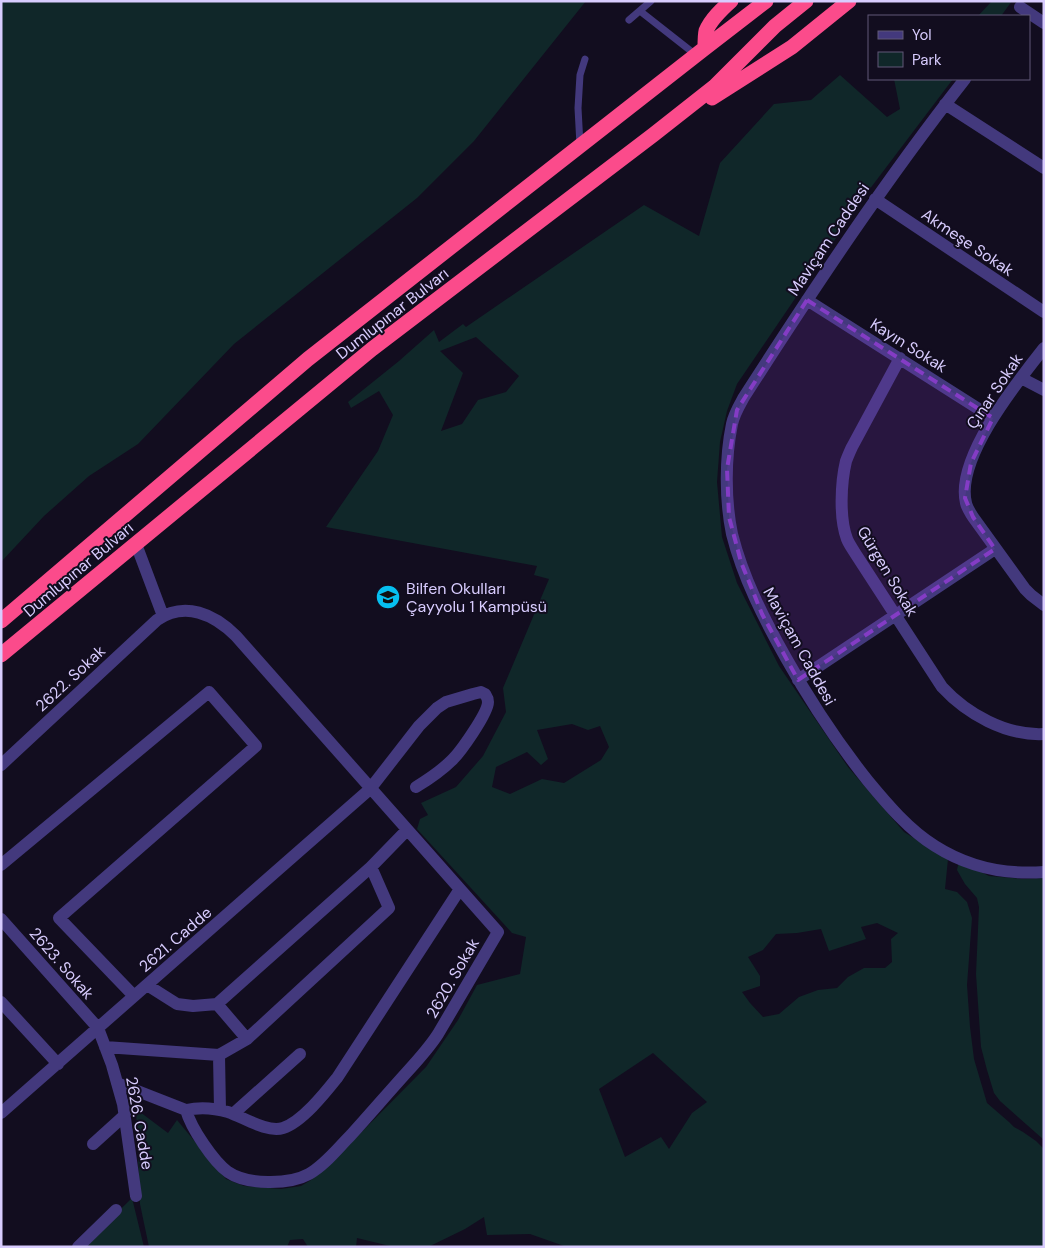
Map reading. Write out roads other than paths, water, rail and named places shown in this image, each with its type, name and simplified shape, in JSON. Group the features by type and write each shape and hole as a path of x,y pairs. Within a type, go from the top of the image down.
{"highway":[{"path":"700,51 706,31 712,20 731,1"},
{"name":"Dumlupınar Bulvarı","path":"1,655 372,349 714,87 775,26 806,1"},
{"path":"653,135 792,47 849,1"},
{"name":"Dumlupınar Bulvarı","path":"1,621 308,359 762,4"}],"street":[{"path":"1019,8 1044,23"},
{"name":"Maviçam Caddesi","path":"963,80 875,199 744,396 732,424 727,469 729,517 750,587 762,614 798,680 841,746 896,813 934,846 955,858 980,867 1009,872 1044,872"},
{"path":"945,104 1044,168"},
{"name":"Akmeşe Sokak","path":"875,199 1044,312"},
{"name":"Kayın Sokak","path":"807,300 993,418"},
{"name":"Çınar Sokak","path":"1044,348 993,418 971,463 965,492 969,510 996,549 1025,589 1044,605"},
{"name":"Gürgen Sokak","path":"900,358 852,446 847,461 842,502 843,526 847,539 854,553 942,687 958,703 976,715 1002,727 1032,734 1044,734"},
{"path":"1021,378 1044,390"},
{"path":"136,544 163,616"},
{"path":"798,680 996,549"},
{"name":"2620. Sokak","path":"163,616 176,611 188,610 211,617 231,631 498,932 431,1044 334,1153 319,1167 304,1176 282,1182 259,1181 234,1175 221,1166 207,1148 194,1128 186,1110"},
{"name":"2622. Sokak","path":"1,765 163,616"},
{"path":"1,865 209,692 256,746 59,918 134,996"},
{"name":"2621. Cadde","path":"1,1113 370,788 419,726 437,708 446,702 472,694 481,692 485,694 488,700 487,706 462,749 453,760 436,774 416,786"},
{"path":"147,985 177,1004 193,1006 217,1004 371,867 407,830"},
{"path":"106,1047 219,1055 247,1039 389,908 371,867"},
{"path":"117,1083 186,1110 204,1108 220,1110 277,1129 288,1126 304,1114 337,1078 460,889"},
{"name":"2623. Sokak","path":"1,919 98,1028"},
{"path":"1,1002 58,1064"},
{"path":"217,1004 247,1039"},
{"name":"2626. Cadde","path":"98,1028 106,1047 125,1115 136,1196"},
{"path":"233,1114 300,1054"},
{"path":"219,1055 220,1110"},
{"path":"93,1144 125,1115"},
{"path":"78,1247 116,1210"}],"lane":[{"path":"629,20 651,1"},
{"path":"640,11 700,51"},
{"path":"580,145 578,108 580,75 585,59"}],"place":[{"name":"Bilfen Okulları Çayyolu 1 Kampüsü","path":"388,597"}]}
